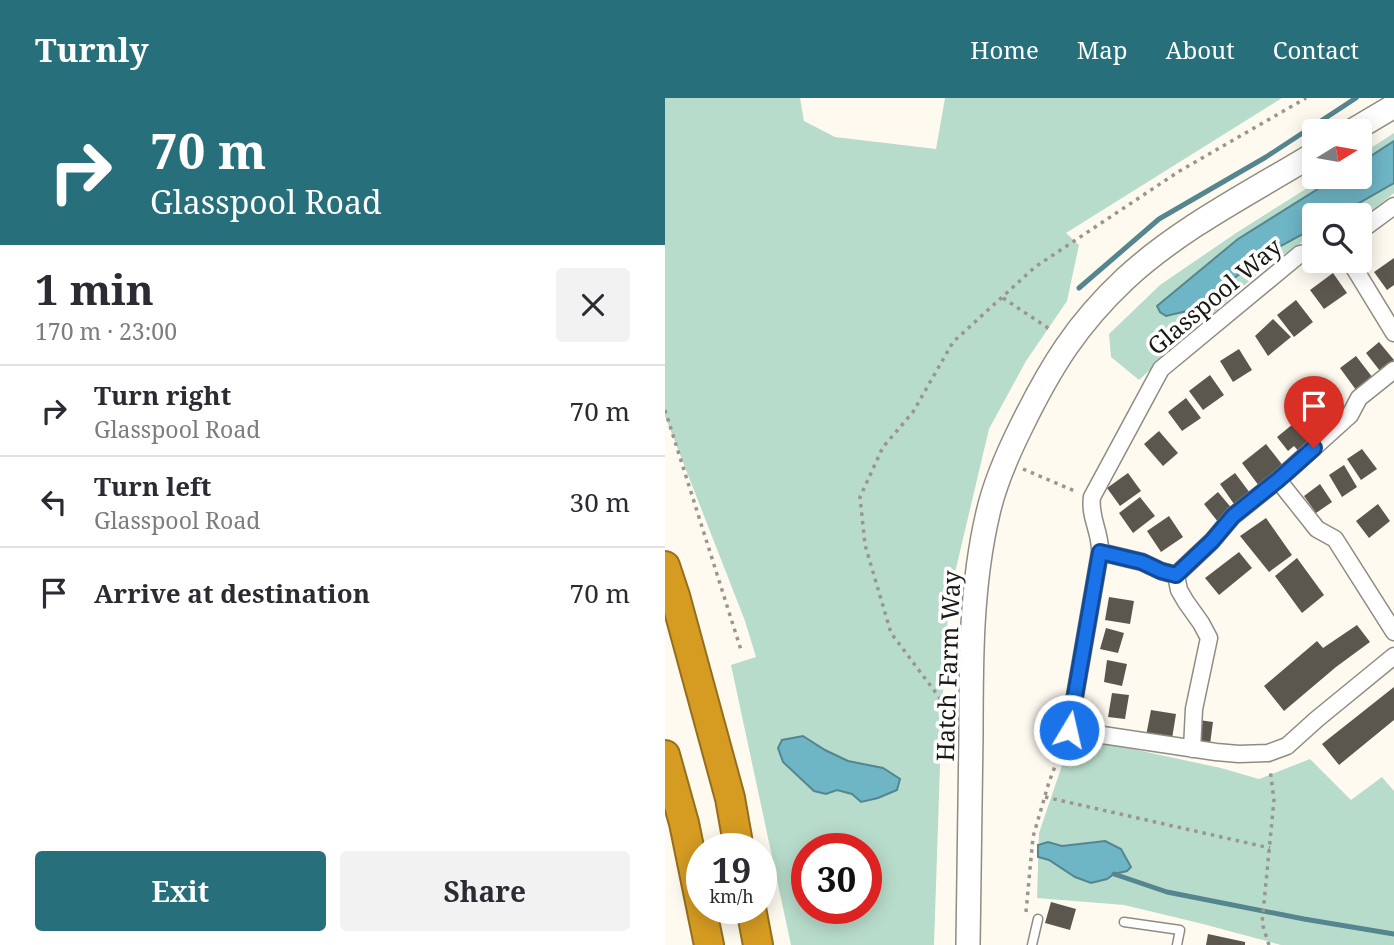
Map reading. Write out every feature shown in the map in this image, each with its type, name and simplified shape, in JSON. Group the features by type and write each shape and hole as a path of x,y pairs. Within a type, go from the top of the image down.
{"highway":[{"path":"665,566 730,798 736,833"},
{"path":"665,755 684,823 709,945"},
{"path":"754,924 758,945"}],"street":[{"path":"1372,119 1394,106"},
{"name":"Hatch Farm Way","path":"968,945 972,633 988,513 1005,462 1036,396 1062,352 1089,317 1126,279 1177,237 1302,161"},
{"path":"1372,222 1394,206"},
{"name":"Glasspool Way","path":"1091,497 1161,369 1302,254"},
{"path":"1357,273 1394,333"},
{"path":"1176,575 1212,541 1233,516 1278,480 1350,415 1359,398 1394,370"},
{"path":"1278,480 1317,529 1335,539 1394,632"},
{"path":"1091,497 1100,552 1069,730 1192,749 1239,754 1268,753 1287,746 1394,656"},
{"path":"1100,552 1142,562 1176,575"},
{"path":"1176,575 1179,590 1209,638 1194,709 1192,749"}],"lane":[{"path":"1032,945 1038,919"},
{"path":"1124,922 1180,930 1177,945"}],"path":[{"path":"954,718 891,633 865,545 860,497 883,447 913,412 953,342 1035,267 1178,172 1306,98"},
{"path":"1003,298 1051,330"},
{"path":"665,410 741,650"},
{"path":"1005,462 1091,497"},
{"path":"1025,920 1033,837 1069,730"},
{"path":"1268,753 1274,800 1262,923 1269,945"},
{"path":"1045,797 1270,848"}],"green space":[{"path":"665,98 800,98 804,121 835,137 936,149 945,98 1282,98 1066,233 1079,245 1067,301 1026,361 989,429 949,598 942,706 934,945 791,945 777,880 777,833 767,833 731,665 756,657 745,621 665,416"},
{"path":"1394,133 1394,193 1373,210 1372,203 1302,203 1302,242 1264,268 1209,317 1200,314 1168,341 1168,353 1139,380 1111,357 1109,334 1160,285 1236,233 1306,189 1372,189 1372,147"},
{"path":"1072,736 1221,768 1259,779 1310,759 1351,800 1382,777 1394,791 1394,945 1281,945 1124,905 1037,898 1039,833"}],"water":[{"path":"1394,141 1394,183 1359,203 1302,203 1302,234 1277,248 1187,311 1166,316 1160,312 1157,306 1238,239 1318,189 1372,189 1372,155"},
{"path":"803,736 848,761 883,768 900,779 897,790 861,802 852,794 837,790 826,794 814,791 783,762 778,748 782,740"},
{"path":"1105,841 1121,849 1131,867 1107,879 1091,883 1075,877 1049,860 1038,857 1038,845 1048,842 1062,846"}],"building":[{"path":"1394,258 1394,285 1387,290 1374,272"},
{"path":"1333,273 1347,293 1324,309 1310,290"},
{"path":"1296,300 1313,322 1294,337 1277,315"},
{"path":"1273,319 1291,337 1268,356 1255,336"},
{"path":"1379,342 1394,360 1380,371 1366,353"},
{"path":"1239,349 1252,370 1233,382 1220,361"},
{"path":"1356,356 1373,378 1356,390 1340,368"},
{"path":"1210,375 1224,395 1203,410 1189,391"},
{"path":"1329,385 1343,405 1332,413 1318,394"},
{"path":"1186,398 1201,418 1182,431 1168,412"},
{"path":"1314,401 1335,426 1324,435 1317,427 1311,432 1297,415"},
{"path":"1293,424 1311,446 1301,454 1294,446 1288,451 1277,437"},
{"path":"1159,431 1178,453 1163,466 1144,444"},
{"path":"1266,444 1284,467 1259,486 1242,463"},
{"path":"1362,449 1377,469 1361,480 1347,459"},
{"path":"1344,465 1357,487 1342,497 1329,475"},
{"path":"1128,473 1141,491 1120,506 1107,488"},
{"path":"1235,473 1250,493 1234,504 1220,484"},
{"path":"1320,484 1332,502 1316,513 1304,496"},
{"path":"1218,492 1234,511 1218,522 1204,504"},
{"path":"1140,497 1155,516 1133,533 1119,513"},
{"path":"1378,504 1390,521 1369,538 1356,521"},
{"path":"1169,516 1183,537 1161,552 1147,531"},
{"path":"1266,518 1292,555 1269,572 1240,536"},
{"path":"1239,552 1252,568 1219,595 1205,578"},
{"path":"1297,558 1324,595 1302,613 1275,576"},
{"path":"1109,597 1134,601 1130,624 1105,620"},
{"path":"1357,625 1370,642 1284,711 1264,686 1317,641 1323,648"},
{"path":"1106,628 1124,633 1118,653 1100,649"},
{"path":"1107,660 1127,664 1122,686 1104,682"},
{"path":"1394,687 1394,720 1339,765 1322,744"},
{"path":"1112,693 1129,695 1125,719 1108,717"},
{"path":"1151,710 1176,714 1171,745 1145,741"},
{"path":"1199,720 1213,722 1210,744 1196,742"},
{"path":"1051,902 1076,909 1070,930 1045,923"},
{"path":"1208,934 1245,942 1245,945 1206,945"}],"waterway":[{"path":"1079,288 1159,219 1266,157 1356,98"},
{"path":"1114,874 1167,892 1394,934"}],"route":[{"path":"1069,730 1100,552 1142,562 1176,575 1212,541 1233,516 1314,448"}]}
